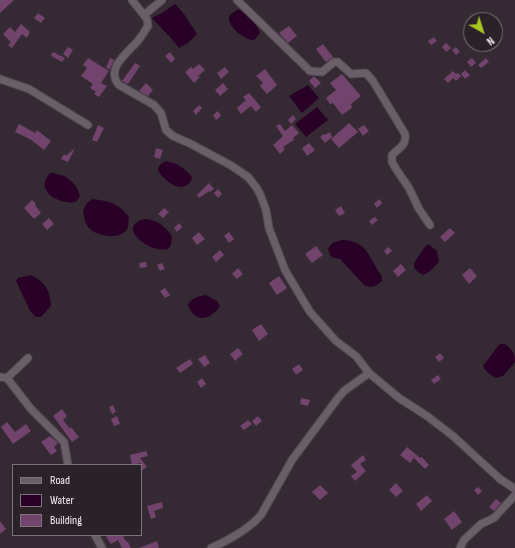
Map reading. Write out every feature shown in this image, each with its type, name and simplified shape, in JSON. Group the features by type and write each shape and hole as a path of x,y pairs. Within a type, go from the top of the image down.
{"street":[{"path":"132,0 147,19 148,26 139,40 119,61 115,68 115,81 119,85 154,105 161,113 166,130 173,136 232,166 248,177 260,194 266,210 269,228 285,270 310,312 336,341 356,356 369,373 399,398 427,416 500,479 515,488"},
{"path":"144,15 162,0"},
{"path":"237,0 310,71 322,72 334,62 338,62 351,74 366,74 373,81 405,134 406,141 392,155 392,162 430,225"},
{"path":"0,79 30,89 88,125"},
{"path":"28,358 3,377 31,409 64,442 68,464"},
{"path":"211,548 239,533 256,521 261,515 292,460 338,398 344,391 369,373"},
{"path":"460,548 464,540 481,524 494,518 515,495"},
{"path":"96,536 102,548"}],"water":[{"path":"175,4 184,14 197,34 188,43 179,48 152,18"},
{"path":"238,9 254,22 258,29 260,33 254,40 250,40 241,35 230,23 230,15"},
{"path":"308,85 319,98 302,113 289,96"},
{"path":"317,107 328,120 306,137 295,124"},
{"path":"166,161 174,163 187,171 192,177 190,183 183,187 179,187 167,181 158,171 159,166"},
{"path":"50,173 55,173 69,179 76,186 80,196 76,202 63,201 51,196 45,186 46,180"},
{"path":"92,199 113,204 125,212 129,217 128,227 125,231 116,236 110,236 98,234 89,228 83,210 87,203"},
{"path":"144,219 153,220 161,224 167,230 172,237 171,245 168,249 153,248 138,239 133,228 136,223"},
{"path":"342,240 351,241 363,247 382,276 382,281 374,286 365,286 340,259 331,257 328,249 332,243"},
{"path":"428,244 437,251 439,262 429,272 423,275 414,268 414,263"},
{"path":"31,275 46,287 49,295 51,306 41,317 36,317 30,311 16,281 18,278"},
{"path":"206,295 217,301 220,306 212,315 202,318 198,317 194,315 188,305 193,299"},
{"path":"501,344 505,344 514,353 515,362 503,376 497,378 489,374 483,366"}],"building":[{"path":"0,0 14,0 0,13"},
{"path":"38,13 45,18 41,23 34,18"},
{"path":"21,24 30,32 27,38 22,34 12,48 8,45 11,42 3,34 10,27 15,32"},
{"path":"289,26 297,36 288,43 279,33"},
{"path":"434,37 437,41 431,45 428,41"},
{"path":"446,43 451,48 446,52 442,47"},
{"path":"323,44 333,57 326,62 316,49"},
{"path":"68,47 73,50 68,58 63,54"},
{"path":"456,47 460,52 456,55 452,50"},
{"path":"53,52 65,58 62,62 51,56"},
{"path":"170,52 175,59 171,63 165,56"},
{"path":"88,58 109,71 101,83 107,86 99,97 94,94 96,92 90,88 93,84 81,76 87,68 83,65"},
{"path":"110,58 114,60 110,69 106,68"},
{"path":"472,58 476,63 471,67 467,62"},
{"path":"486,58 489,62 481,68 478,65"},
{"path":"135,63 140,66 128,84 122,81"},
{"path":"199,64 205,70 198,76 200,77 194,83 185,72 191,67 193,69"},
{"path":"225,67 229,72 221,79 217,73"},
{"path":"265,69 277,85 267,94 260,86 263,83 256,76"},
{"path":"465,70 470,75 465,79 461,74"},
{"path":"453,71 461,76 456,81 453,78 448,83 444,79"},
{"path":"342,74 361,96 351,104 352,108 342,115 333,103 330,104 326,98 336,90 330,83"},
{"path":"314,76 321,83 315,88 309,81"},
{"path":"146,83 153,90 148,96 139,91"},
{"path":"223,83 228,89 220,96 215,90"},
{"path":"249,93 261,107 256,112 251,106 241,114 237,108 246,100 243,97"},
{"path":"199,105 202,108 196,115 193,111"},
{"path":"218,111 221,116 216,120 213,115"},
{"path":"293,115 296,119 291,124 288,120"},
{"path":"349,123 358,132 339,148 331,139"},
{"path":"19,124 35,133 37,130 51,141 44,150 30,139 15,132"},
{"path":"280,124 285,131 292,125 299,133 293,138 294,140 283,147 285,149 280,154 273,145 283,136 276,126"},
{"path":"98,125 104,128 97,142 92,140"},
{"path":"364,125 369,131 363,136 358,129"},
{"path":"330,132 332,137 325,143 320,137"},
{"path":"309,143 315,150 307,156 302,148"},
{"path":"75,148 68,162 61,159 64,154 66,156"},
{"path":"156,148 163,150 160,159 154,157"},
{"path":"209,183 214,189 199,198 197,195"},
{"path":"218,189 222,194 218,198 214,193"},
{"path":"379,199 382,203 377,208 374,204"},
{"path":"32,200 41,213 35,218 33,218 24,208"},
{"path":"341,206 345,213 339,216 335,210"},
{"path":"164,208 169,212 163,218 158,214"},
{"path":"375,217 378,220 372,225 369,221"},
{"path":"49,218 54,224 47,230 42,224"},
{"path":"179,223 182,227 177,232 174,228"},
{"path":"450,228 455,233 445,242 440,237"},
{"path":"199,232 205,239 197,245 192,238"},
{"path":"229,232 234,239 229,243 224,236"},
{"path":"316,246 323,255 312,263 305,254"},
{"path":"388,247 392,251 387,255 384,251"},
{"path":"220,250 224,255 216,262 212,257"},
{"path":"146,262 147,267 140,268 139,263"},
{"path":"162,263 165,269 160,271 157,265"},
{"path":"401,264 406,270 398,277 393,271"},
{"path":"238,268 243,274 237,279 232,274"},
{"path":"470,268 477,276 469,284 462,275"},
{"path":"279,276 287,288 277,295 269,283"},
{"path":"165,288 170,295 165,298 160,291"},
{"path":"261,324 268,334 259,341 252,330"},
{"path":"238,348 243,354 235,361 230,354"},
{"path":"440,353 444,358 439,362 435,357"},
{"path":"205,355 210,363 204,367 198,359"},
{"path":"190,359 193,364 180,373 176,368"},
{"path":"299,364 303,370 296,375 292,369"},
{"path":"438,375 441,379 434,384 431,380"},
{"path":"202,378 206,384 201,388 197,382"},
{"path":"301,398 310,400 308,406 300,404"},
{"path":"113,405 116,412 112,414 109,407"},
{"path":"62,409 67,416 63,420 79,437 72,442 53,416"},
{"path":"117,416 120,424 114,426 111,419"},
{"path":"258,416 262,421 256,426 252,421"},
{"path":"248,420 252,424 244,430 240,426"},
{"path":"7,422 15,432 26,424 31,431 13,444 1,427"},
{"path":"50,436 58,443 54,447 57,451 51,455 41,442"},
{"path":"407,447 420,458 422,457 429,465 425,469 414,458 410,463 400,455"},
{"path":"146,451 148,456 140,458 147,467 142,470 141,463 132,464 130,455"},
{"path":"363,455 366,460 360,464 366,471 355,481 351,476 357,472 351,465"},
{"path":"396,483 403,491 396,497 389,490"},
{"path":"320,485 328,493 320,500 312,492"},
{"path":"478,487 482,491 478,495 474,490"},
{"path":"427,495 432,501 421,511 416,504"},
{"path":"496,499 501,503 494,511 489,507"},
{"path":"162,502 163,508 154,511 156,517 151,519 147,506"},
{"path":"454,511 462,522 452,530 444,519"},
{"path":"0,521 6,529 0,534"},
{"path":"124,536 123,537 131,548 122,548 118,540 111,544 106,537"},
{"path":"157,541 159,548 139,548"}]}
